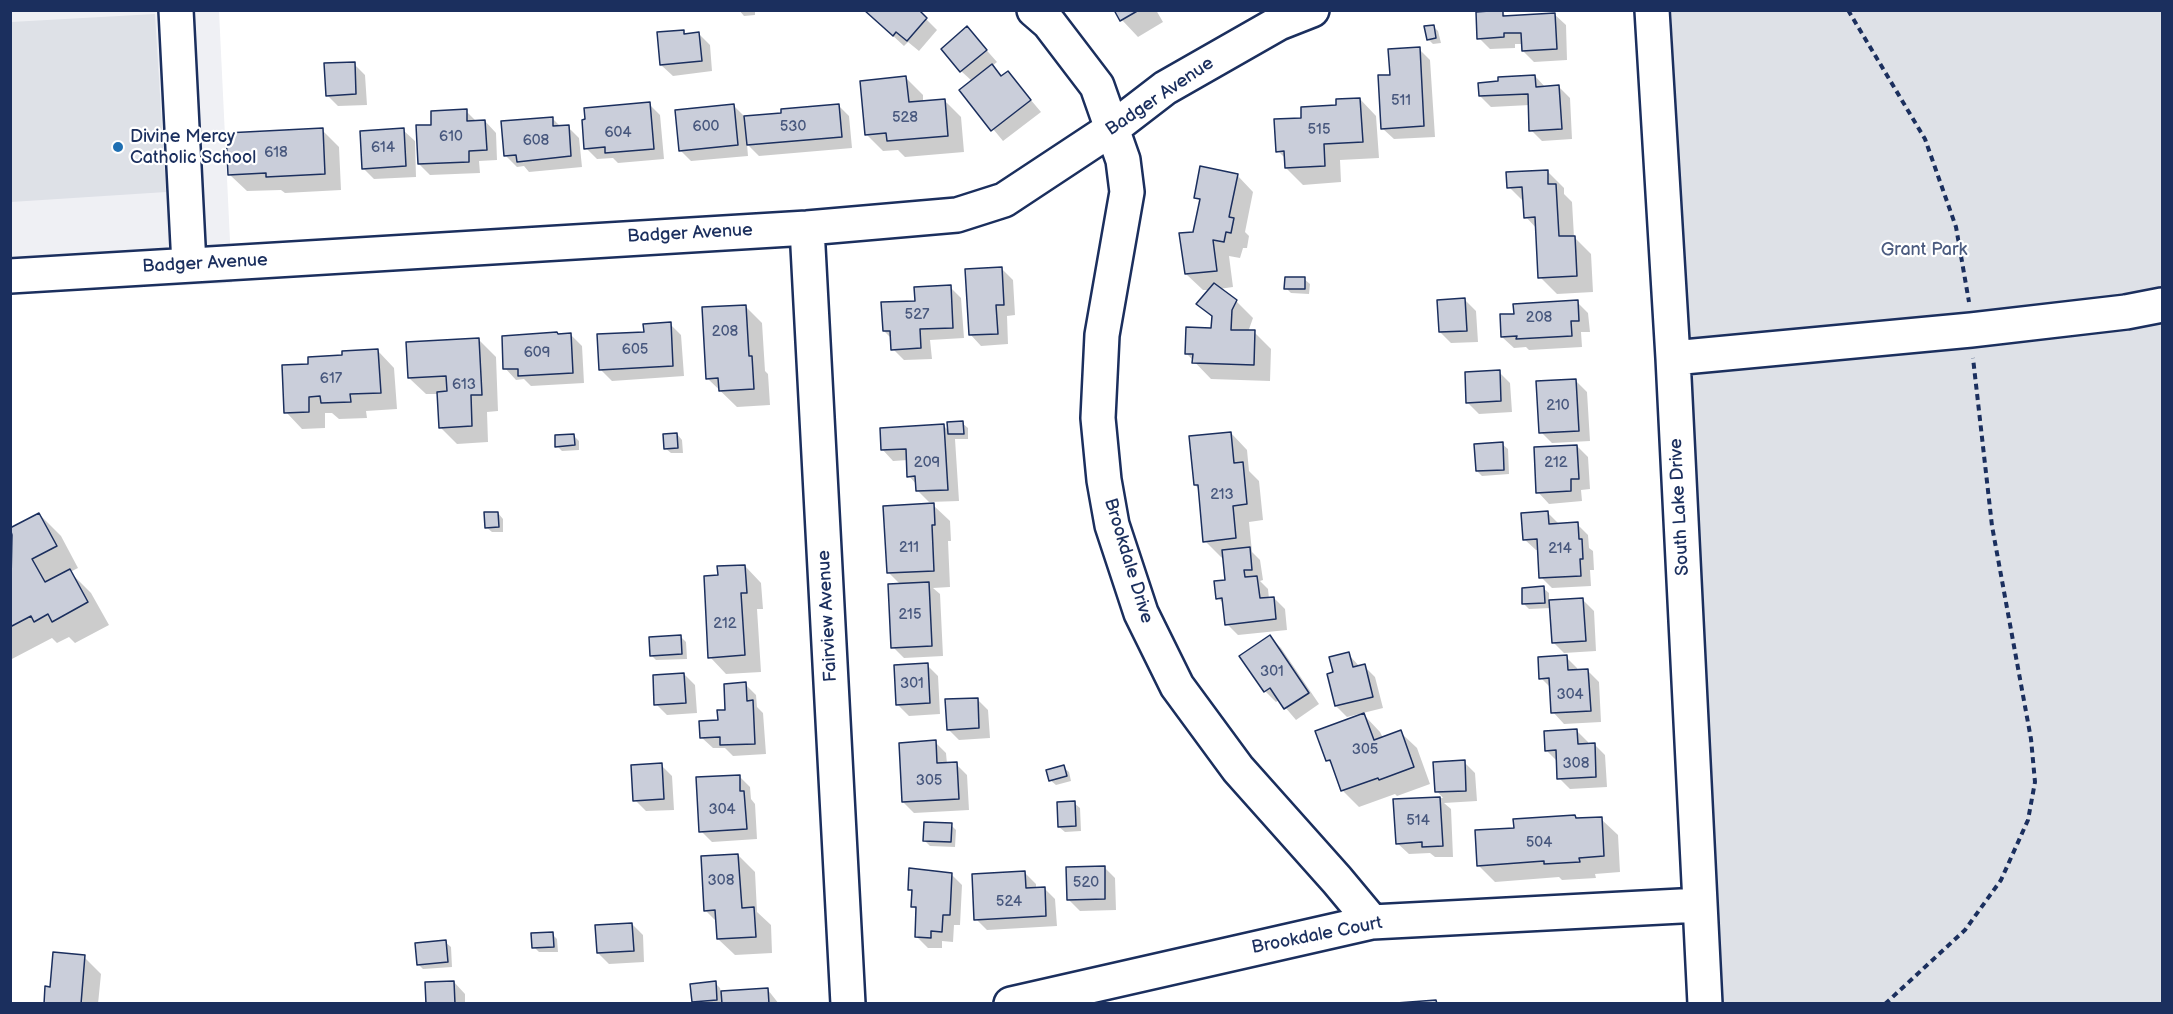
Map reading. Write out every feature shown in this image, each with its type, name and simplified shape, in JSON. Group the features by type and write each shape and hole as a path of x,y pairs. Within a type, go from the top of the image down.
{"street":[{"path":"176,10 189,265"},
{"name":"Brookdale Drive","path":"1034,10 1049,23 1097,86 1122,160 1127,192 1102,335 1098,418 1104,480 1112,525 1141,613 1177,686 1238,769 1372,922"},
{"name":"Badger Avenue","path":"10,276 807,228 957,215 1004,200 1113,128 1166,88 1279,22 1312,10"},
{"name":"South Lake Drive","path":"1652,10 1673,358 1705,1004"},
{"name":"Fairview Avenue","path":"807,228 848,1004"},
{"path":"1673,358 1971,330 2126,312 2163,305"},
{"name":"Brookdale Court","path":"1011,1004 1372,922 1700,905"}],"path":[{"path":"1848,10 1925,139 1956,226 1970,307"},
{"path":"1885,1004 1965,930 2001,880 2028,820 2035,782 2031,739 1992,526 1972,353"}],"shaded area":[{"name":"Divine Mercy Catholic School","path":"11,11 219,11 232,283 11,294"}],"green space":[{"name":"Grant Park","path":"1671,11 2162,11 2162,1003 1723,1003"},
{"path":"155,14 166,192 11,202 11,22"}],"building":[{"path":"864,10 919,10 927,18 907,41 896,32 893,36"},
{"path":"1114,10 1139,10 1120,21"},
{"path":"1503,10 1503,16 1555,13 1557,49 1522,51 1521,33 1504,33 1504,37 1477,39 1476,12"},
{"path":"1434,25 1436,38 1427,40 1424,26"},
{"path":"967,26 987,50 960,72 941,49"},
{"path":"684,30 684,34 699,32 702,61 660,65 657,32"},
{"path":"1420,47 1424,126 1381,129 1378,75 1390,75 1388,49"},
{"path":"355,62 356,94 326,96 324,63"},
{"path":"992,64 1001,76 1008,71 1031,100 991,131 959,90"},
{"path":"1535,75 1536,87 1559,85 1562,129 1529,131 1528,94 1479,96 1478,83 1498,81 1498,77"},
{"path":"906,76 909,102 945,99 948,136 887,141 886,133 865,135 860,81"},
{"path":"1360,98 1363,142 1324,144 1325,166 1285,168 1284,151 1276,152 1274,119 1301,118 1301,107 1336,105 1336,99"},
{"path":"650,102 654,149 605,153 605,147 584,149 582,120 585,119 584,108"},
{"path":"734,104 738,145 679,151 675,110"},
{"path":"839,104 842,137 747,145 744,116 781,113 781,109"},
{"path":"467,109 467,121 485,120 487,150 469,151 469,162 418,164 416,125 431,125 431,111"},
{"path":"553,117 553,126 569,125 571,156 517,162 516,155 504,156 501,121"},
{"path":"323,128 325,174 266,177 266,173 228,175 226,133"},
{"path":"404,128 406,166 362,169 360,131"},
{"path":"1200,166 1238,174 1229,217 1234,218 1231,233 1226,232 1224,242 1213,240 1217,271 1185,274 1179,233 1193,232 1200,199 1194,198"},
{"path":"1548,170 1548,184 1556,184 1559,236 1575,236 1577,276 1538,278 1535,217 1524,218 1522,187 1507,188 1506,172"},
{"path":"1002,267 1004,305 996,305 998,334 969,335 965,269"},
{"path":"1285,277 1305,277 1305,289 1284,289"},
{"path":"1214,283 1237,300 1232,310 1231,330 1255,330 1254,365 1192,363 1193,354 1185,354 1186,327 1211,328 1212,316 1196,304"},
{"path":"951,285 953,328 920,329 921,348 891,350 890,331 883,331 881,302 915,301 914,287"},
{"path":"1465,298 1467,331 1439,332 1437,300"},
{"path":"1578,300 1579,321 1571,321 1572,336 1516,339 1517,336 1501,337 1500,314 1514,314 1513,304"},
{"path":"746,305 749,356 752,356 754,389 719,391 718,378 706,379 702,307"},
{"path":"671,322 673,366 599,370 597,334 644,332 643,324"},
{"path":"557,332 558,334 571,333 573,373 518,376 518,369 503,369 502,336"},
{"path":"479,338 482,395 471,395 472,426 439,428 437,392 447,391 446,376 408,378 406,342"},
{"path":"378,349 381,393 350,394 351,402 321,403 320,396 309,397 309,412 284,413 282,365 308,364 308,357 342,355 342,351"},
{"path":"1500,370 1501,401 1466,403 1465,372"},
{"path":"1576,379 1579,431 1539,433 1536,381"},
{"path":"963,421 964,434 948,434 947,422"},
{"path":"944,424 948,490 916,491 915,476 907,477 906,449 881,450 880,428"},
{"path":"1231,432 1234,463 1243,462 1247,504 1233,506 1236,538 1203,542 1198,485 1194,485 1189,436"},
{"path":"677,433 678,448 664,449 663,434"},
{"path":"574,434 575,445 555,447 555,435"},
{"path":"1503,442 1504,470 1476,471 1474,444"},
{"path":"1577,445 1579,479 1571,479 1571,491 1536,493 1534,447"},
{"path":"934,503 935,525 932,525 934,571 887,573 883,506"},
{"path":"1548,511 1549,524 1578,522 1579,539 1582,539 1581,576 1539,578 1537,539 1523,540 1521,513"},
{"path":"484,512 498,512 499,527 485,528"},
{"path":"39,513 57,546 32,559 45,582 70,569 88,602 52,622 48,614 34,622 31,616 10,627 12,535 10,528"},
{"path":"1250,547 1252,570 1244,570 1245,577 1257,576 1260,598 1274,597 1276,619 1225,625 1222,598 1216,599 1214,581 1225,580 1222,550"},
{"path":"745,565 747,593 741,593 745,655 708,658 704,576 718,575 717,566"},
{"path":"929,582 932,646 891,648 888,584"},
{"path":"1544,586 1545,603 1522,604 1522,588"},
{"path":"1583,598 1586,641 1552,643 1549,600"},
{"path":"681,635 682,654 650,656 649,637"},
{"path":"1270,635 1309,693 1284,709 1270,688 1264,692 1239,656"},
{"path":"1349,652 1353,667 1365,664 1373,697 1335,706 1327,674 1333,672 1329,657"},
{"path":"1567,655 1568,670 1588,669 1591,711 1551,713 1549,678 1539,679 1538,657"},
{"path":"928,663 930,703 896,705 894,665"},
{"path":"684,673 686,703 654,705 653,675"},
{"path":"746,682 747,701 753,700 755,744 720,745 720,737 700,738 699,721 718,720 717,710 725,710 724,684"},
{"path":"978,698 979,728 947,730 945,699"},
{"path":"1364,713 1374,740 1401,730 1414,767 1341,791 1330,760 1326,761 1315,731"},
{"path":"1577,729 1578,744 1595,743 1596,777 1557,779 1556,750 1545,751 1544,731"},
{"path":"936,740 937,763 957,762 959,799 902,802 899,743"},
{"path":"1465,760 1466,791 1435,792 1433,762"},
{"path":"662,763 664,799 633,801 631,765"},
{"path":"1064,765 1067,776 1049,781 1046,770"},
{"path":"740,775 740,791 744,791 747,829 699,832 696,777"},
{"path":"1440,797 1443,846 1422,847 1422,842 1396,844 1393,799"},
{"path":"1075,801 1076,826 1058,827 1057,802"},
{"path":"1575,815 1576,818 1602,817 1604,856 1579,858 1580,862 1544,864 1544,861 1477,866 1475,830 1514,828 1513,819"},
{"path":"924,822 952,823 951,842 923,841"},
{"path":"738,854 742,908 754,907 756,937 717,939 715,910 704,911 701,856"},
{"path":"1105,866 1105,899 1067,900 1066,867"},
{"path":"909,868 952,873 950,915 943,915 942,932 931,931 931,938 915,937 916,907 911,907 912,890 908,890"},
{"path":"1025,871 1026,888 1045,887 1046,916 974,920 972,874"},
{"path":"632,923 634,951 597,953 595,925"},
{"path":"553,932 554,947 532,948 531,933"},
{"path":"446,940 448,962 417,965 415,943"},
{"path":"53,952 85,955 81,1004 44,1004 45,986 50,987"},
{"path":"454,981 455,1004 426,1004 425,982"},
{"path":"716,981 717,1000 692,1002 690,984"},
{"path":"768,988 769,1004 722,1004 721,991"},
{"path":"1436,1000 1437,1004 1383,1004"}],"place":[{"name":"Divine Mercy Catholic School","path":"118,147"}]}
